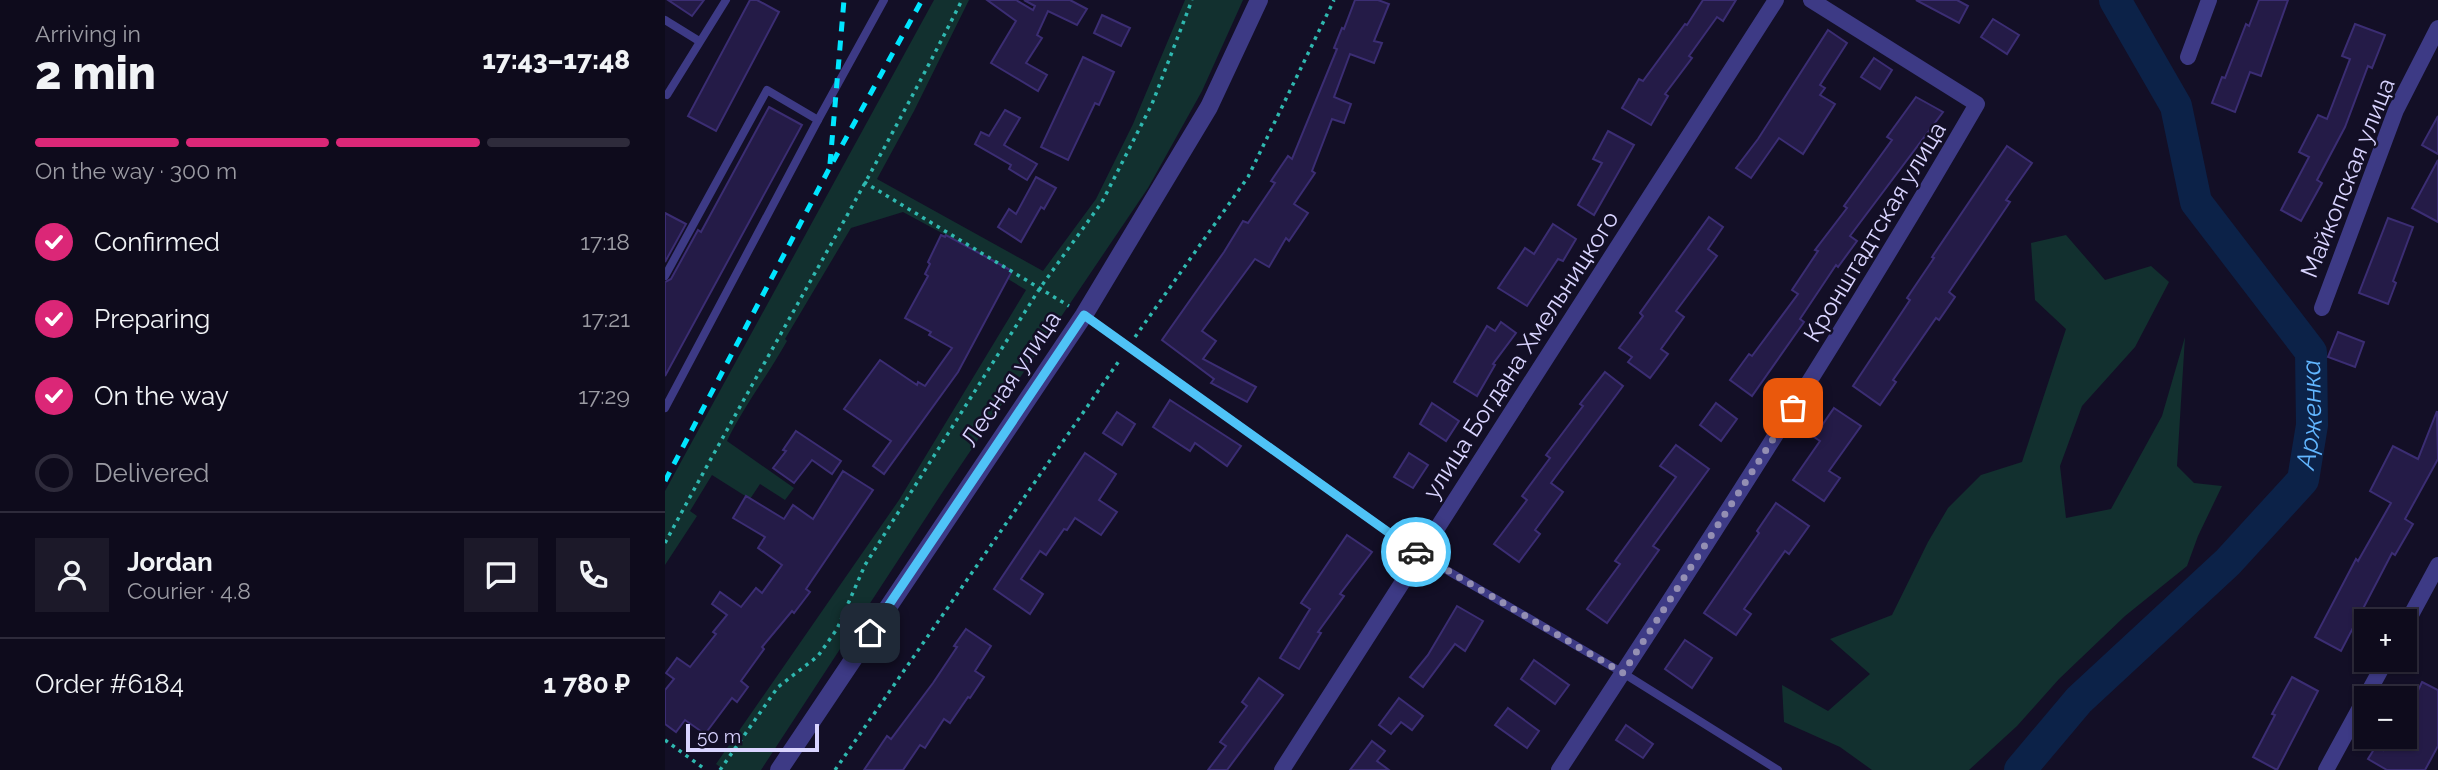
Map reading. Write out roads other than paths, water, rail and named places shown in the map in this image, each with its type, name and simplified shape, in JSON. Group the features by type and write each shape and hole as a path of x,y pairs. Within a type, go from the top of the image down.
{"street":[{"name":"Лесная улица","path":"779,770 1084,315 1209,107 1259,0"},
{"name":"улица Богдана Хмельницкого","path":"1282,770 1776,0"},
{"name":"Кронштадтская улица","path":"1559,770 1879,271 1977,104 1811,0"},
{"path":"2188,57 2209,0"},
{"name":"Майкопская улица","path":"2322,308 2396,110 2438,28"},
{"path":"2414,609 2438,565"},
{"path":"2326,770 2379,672"}],"lane":[{"path":"667,95 726,0"},
{"path":"665,408 884,0"},
{"path":"665,20 699,41"},
{"path":"665,276 767,90 818,120"},
{"path":"1084,315 1419,554 1623,673 1778,770"}],"waterway":[{"name":"Арженка","path":"2020,770 2079,700 2228,562 2303,480 2312,425 2311,352 2196,202 2176,106 2115,0"}],"railway":[{"path":"830,164 844,0"},
{"path":"665,481 829,169 922,0"}]}
